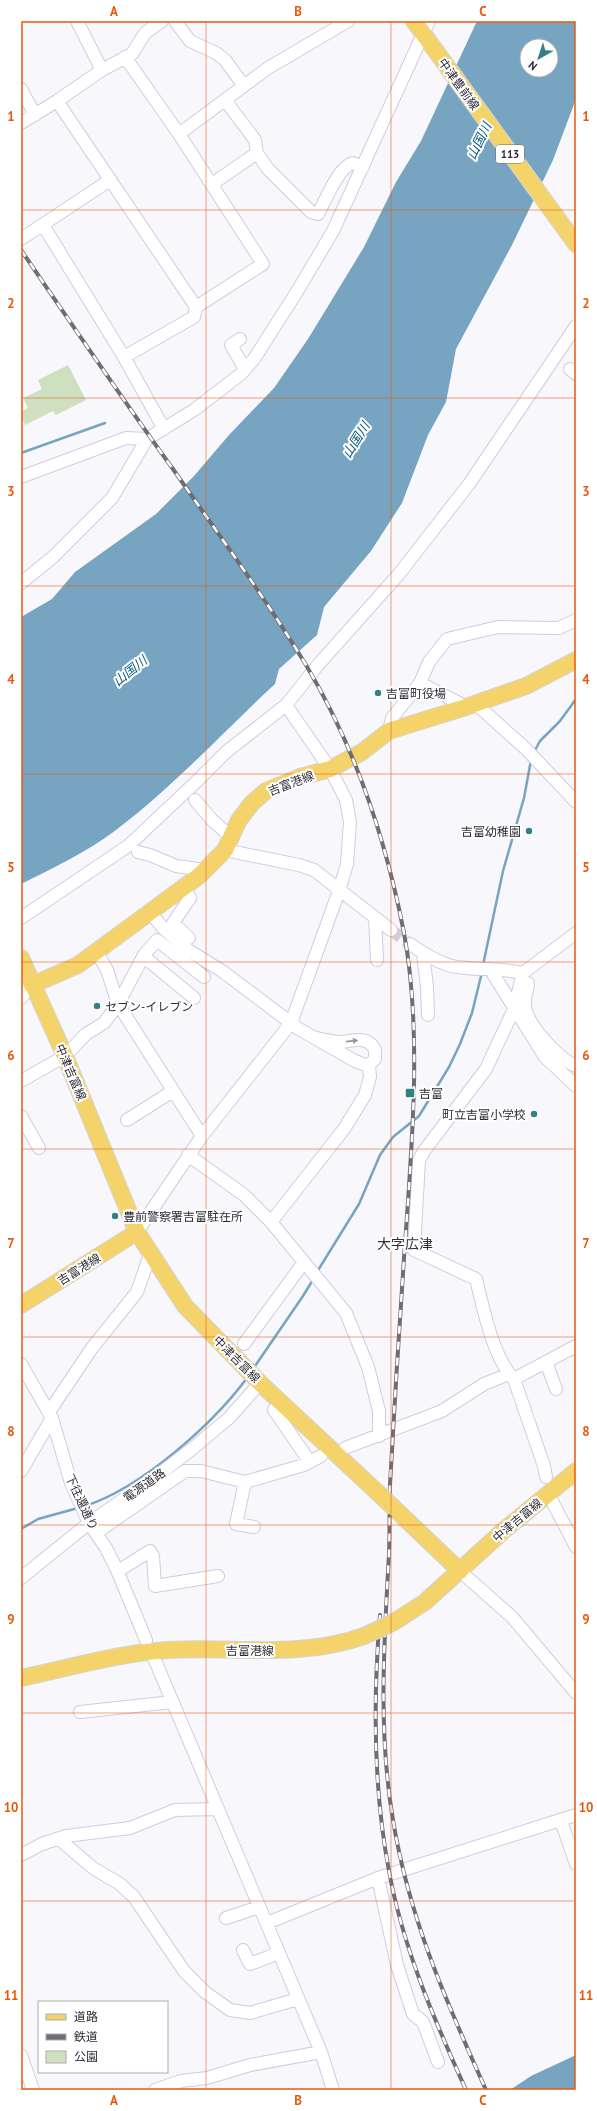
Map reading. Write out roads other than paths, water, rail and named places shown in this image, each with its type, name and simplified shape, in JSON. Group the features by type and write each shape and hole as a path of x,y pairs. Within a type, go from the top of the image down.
{"main road":[{"name":"中津豊前線","path":"422,25 444,64 576,244"},
{"name":"吉富港線","path":"32,985 78,965 205,870 228,844 239,820 252,803 266,791 300,778 330,769 362,752 389,731 469,706 526,686 576,660"},
{"name":"中津吉富線","path":"21,958 65,1056 137,1232 150,1255 184,1306 260,1383 460,1571 504,1531 576,1471"},
{"name":"吉富港線","path":"21,1305 137,1232"},
{"name":"吉富港線","path":"21,1678 134,1654 168,1650 280,1650 316,1648 344,1643 364,1636 394,1622 425,1602 460,1571"}],"street":[{"path":"77,21 102,70"},
{"path":"21,123 57,101 102,70 132,54 145,33 162,21"},
{"path":"175,21 190,41 216,53 225,60 244,86"},
{"path":"179,134 268,68 348,21"},
{"path":"21,583 53,557 112,498 147,439 194,410 245,369 258,353 333,231 363,168 422,25"},
{"path":"125,57 179,134 263,264 196,307"},
{"path":"21,89 35,115"},
{"path":"225,100 255,140 257,153 268,169 311,212 318,214 341,172 348,164 353,163 363,168"},
{"path":"57,101 196,307 194,317 124,357"},
{"path":"212,184 257,153"},
{"path":"21,239 110,180"},
{"path":"43,225 124,357 164,429"},
{"path":"21,918 128,846 226,752 286,705 318,665 399,574 469,484 576,326"},
{"path":"240,339 231,345 245,369"},
{"path":"21,477 126,438 147,439"},
{"path":"389,731 392,718 408,700 420,683 428,662 447,639 498,627 559,628 576,620"},
{"path":"420,683 459,703 469,706 526,749 576,802"},
{"path":"137,1232 202,1136 291,1023 339,891 347,864 350,822 346,800 330,769 286,705"},
{"path":"195,800 212,820 228,844 314,870 391,930"},
{"path":"138,852 150,855 176,866 205,870"},
{"path":"184,887 190,898 173,923 189,938"},
{"path":"150,912 163,928 188,950 222,971 291,1023 313,1038 360,1064 369,1065"},
{"path":"375,918 376,960"},
{"path":"546,1477 544,1466 511,1376 494,1342 476,1279 414,1250 419,1160 424,1151 486,1069 514,1009 523,973 576,933"},
{"path":"21,1081 65,1056 86,1034 104,1023 118,1004 143,956 157,940 204,977"},
{"path":"410,944 423,953 456,967 509,970 523,973 527,977 528,985 524,1003 532,1024 556,1053 576,1066"},
{"path":"96,951 108,970 118,1004 202,1136"},
{"path":"423,953 427,987 428,1015"},
{"path":"143,956 194,998"},
{"path":"490,969 545,1057 576,1086"},
{"path":"21,998 32,985"},
{"path":"270,1222 348,1124 365,1095 369,1085 369,1065 373,1062 376,1054 376,1050 370,1042 360,1040 339,1042 313,1038"},
{"path":"127,1120 173,1091"},
{"path":"21,1116 39,1148"},
{"path":"188,1155 244,1195 270,1222 346,1313 368,1367 379,1411 379,1436"},
{"path":"21,1472 51,1415 92,1348 137,1292 150,1255"},
{"path":"244,1344 304,1262"},
{"path":"345,1448 442,1411 484,1384 511,1376 546,1362 576,1346"},
{"path":"546,1362 556,1389"},
{"name":"下往還通り","path":"21,1364 51,1415 71,1483 92,1528 106,1548 118,1571 146,1640"},
{"name":"電源道路","path":"21,1578 92,1528 192,1449 229,1418 260,1383"},
{"path":"280,1401 274,1410 310,1462"},
{"path":"92,1528 185,1471 201,1471 245,1482 310,1462 321,1456"},
{"path":"245,1482 236,1524 254,1527"},
{"path":"552,1501 576,1547"},
{"path":"118,1571 150,1551 153,1556 155,1586 218,1576"},
{"path":"460,1571 512,1617 576,1693"},
{"path":"154,1658 216,1809 267,1923 334,2090"},
{"path":"80,1712 172,1702"},
{"path":"21,1855 42,1844 59,1839 130,1828 175,1810 216,1809"},
{"path":"267,1923 378,1878 576,1815"},
{"path":"561,1821 576,1864"},
{"path":"59,1839 93,1868 125,1889 134,1897 184,1971 205,1992 230,2010 250,2013 298,1999"},
{"path":"378,1878 397,1965 413,2014 423,2022 438,2062"},
{"path":"226,1918 260,1907"},
{"path":"244,1950 250,1964 279,1953"},
{"path":"155,2090 181,2081 207,2078 250,2065 320,2052"},
{"path":"21,2055 33,2090"}],"water":[{"name":"山国川","path":"477,21 576,21 576,98 573,107 553,160 512,245 456,349 446,402 428,435 402,503 371,551 324,607 317,635 279,669 275,684 177,778 116,830 82,853 21,884 21,617 52,599 75,572 156,514 194,476 229,435 274,388 308,339 364,247 396,182 421,141"},
{"path":"576,2055 576,2090 510,2090 531,2076"}],"waterway":[{"path":"21,453 105,423"},
{"path":"534,752 540,741 560,721 576,699"},
{"path":"483,965 503,871 524,798 531,760"},
{"path":"317,1272 359,1204 380,1155 393,1137 419,1116 449,1067 472,1013 482,972"},
{"path":"253,1369 314,1278"},
{"path":"85,1506 107,1497 129,1485 174,1453 215,1415 247,1378"},
{"path":"21,1529 38,1519 78,1508"}],"tunnel":[{"path":"391,930 410,944"}],"railway":[{"path":"21,250 115,387 258,590 324,696 354,761 367,795 397,898 410,972 413,1012 414,1095 390,1485 384,1654 385,1754 388,1787 400,1856 419,1925 443,1991 486,2090"},
{"path":"380,1615 376,1679 377,1775 389,1871 402,1928 411,1955 431,2010 466,2090"}],"place":[{"name":"吉富町役場","path":"378,693"},
{"name":"吉富幼稚園","path":"529,831"},
{"name":"セブン-イレブン","path":"97,1006"},
{"name":"吉富","path":"410,1093"},
{"name":"町立吉富小学校","path":"534,1114"},
{"name":"豊前警察署吉富駐在所","path":"115,1216"}],"district":[{"name":"大字広津","path":"405,1244"}]}
